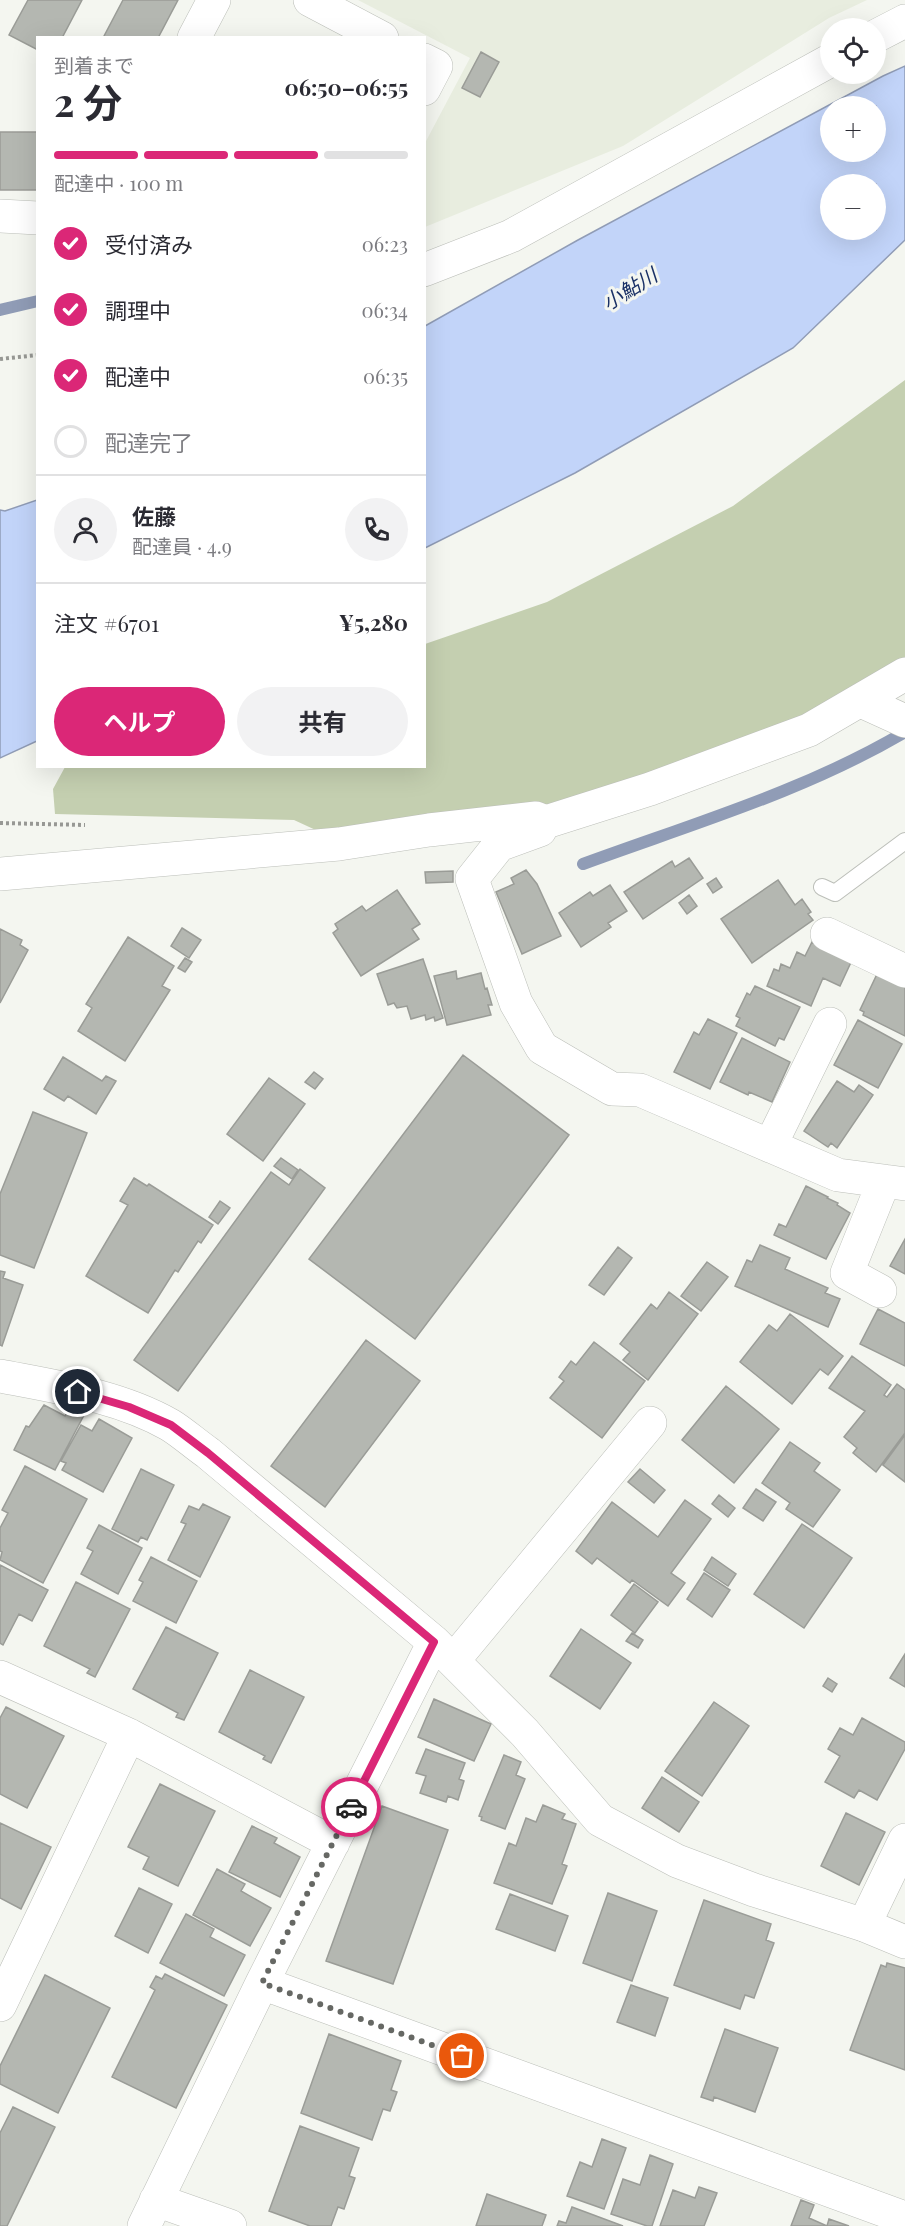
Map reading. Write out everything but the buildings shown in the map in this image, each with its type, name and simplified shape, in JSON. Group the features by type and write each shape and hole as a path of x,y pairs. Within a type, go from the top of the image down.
{"street":[{"path":"195,36 214,0"},
{"path":"310,0 378,36"},
{"path":"886,31 905,21"},
{"path":"426,61 436,66 426,85"},
{"path":"426,269 511,236 820,66"},
{"path":"0,216 36,218"},
{"path":"880,1291 848,1273 894,1183 838,1175 640,1090 612,1089 542,1048 516,1003 472,879 499,845 539,832 546,822 650,789 798,734 861,701 905,674"},
{"path":"861,701 903,720"},
{"path":"0,874 339,844 536,818 546,822"},
{"path":"827,934 905,971"},
{"path":"770,1146 830,1024"},
{"path":"0,1376 78,1392 129,1407 171,1425 217,1460 444,1652 525,1733 600,1820 677,1861 754,1890 864,1924 905,1942"},
{"path":"230,2226 150,2213 333,1843 444,1652 650,1423"},
{"path":"0,1677 129,1735 333,1843"},
{"path":"0,2004 129,1735"},
{"path":"864,1924 905,1840"},
{"path":"262,1983 905,2218"}],"lane":[{"path":"822,887 835,893 905,841"}],"path":[{"path":"0,358 36,355"}],"shaded area":[{"path":"358,0 867,0 829,18 820,18 820,24 623,146 426,227 426,141 470,58"}],"green space":[{"path":"905,380 905,661 795,724 554,807 320,832 294,820 55,814 53,789 64,768 426,768 426,644 547,602 733,506"}],"water":[{"name":"小鮎川","path":"905,66 905,240 793,348 575,473 426,548 426,325 578,240 820,110 820,162 886,162 886,96 846,96 868,84 886,84 886,75"},
{"path":"36,500 36,741 0,758 0,510 5,511"}],"waterway":[{"path":"0,310 36,301"},
{"path":"583,864 788,789 828,772 905,732"}],"way so far":[{"path":"351,1807 262,1983 462,2056"}],"route":[{"path":"78,1392 129,1407 171,1425 208,1453 434,1642 351,1807"}]}
